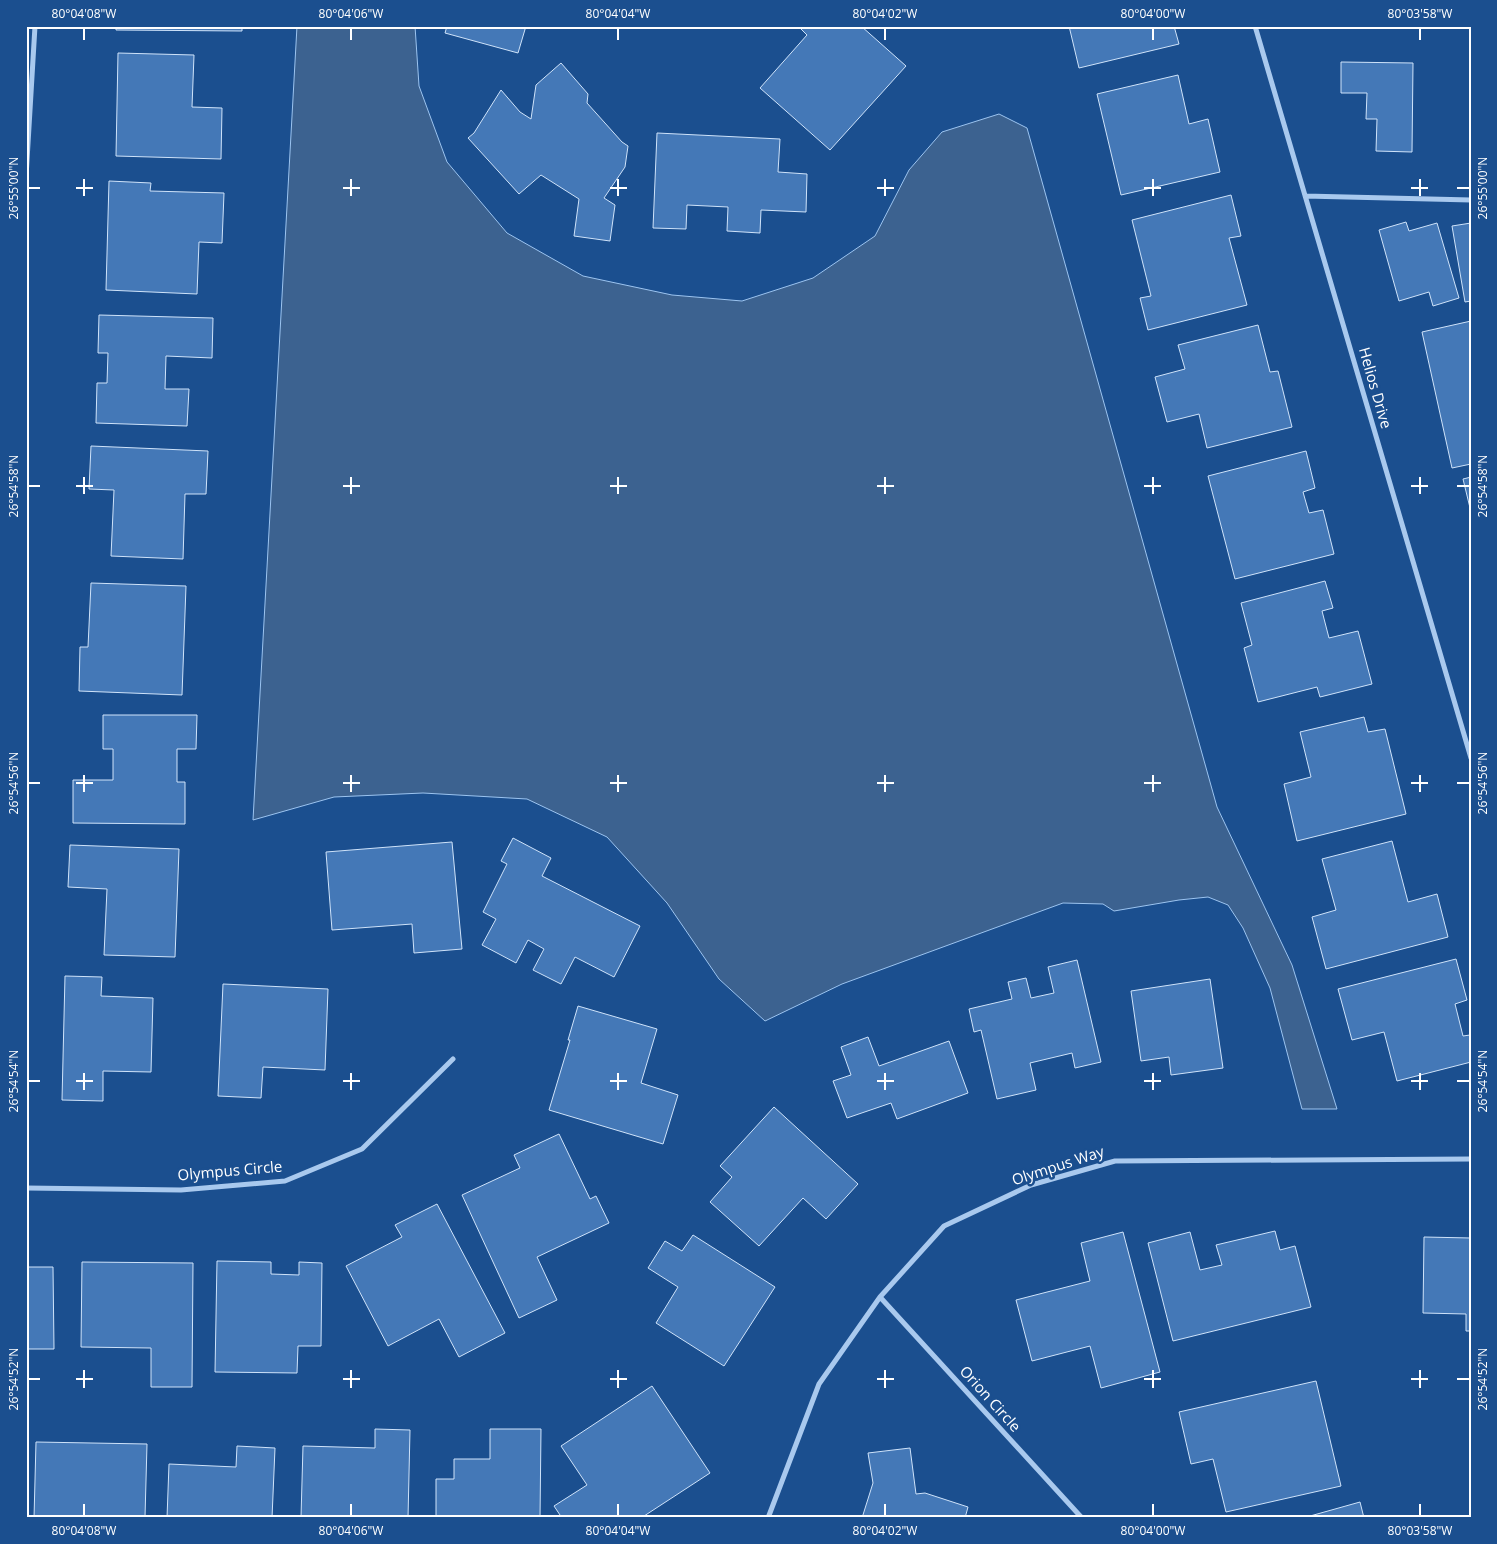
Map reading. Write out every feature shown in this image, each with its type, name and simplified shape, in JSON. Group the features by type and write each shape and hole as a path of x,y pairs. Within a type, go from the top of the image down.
{"street":[{"path":"26,178 35,26"},
{"name":"Helios Drive","path":"1255,26 1471,758"},
{"path":"1305,196 1471,200"},
{"name":"Olympus Circle","path":"26,1188 181,1190 285,1180 362,1149 453,1059"},
{"name":"Olympus Way","path":"768,1518 819,1384 880,1297 944,1226 1031,1185 1115,1161 1471,1159"},
{"name":"Orion Circle","path":"880,1297 1082,1518"}],"water":[{"path":"297,26 415,26 419,86 447,162 507,233 583,276 672,295 742,301 813,278 875,236 909,170 942,132 999,114 1027,128 1217,807 1292,965 1337,1109 1302,1109 1270,988 1243,928 1228,905 1208,897 1114,911 1103,904 1063,903 842,984 765,1021 719,979 667,903 607,837 527,799 423,793 334,797 253,820"}],"building":[{"path":"116,26 242,26 242,31 116,30"},
{"path":"447,26 526,26 518,53 445,33"},
{"path":"798,26 861,26 906,66 830,150 760,88 807,35"},
{"path":"1069,26 1174,26 1179,44 1079,68"},
{"path":"118,53 194,55 192,107 222,108 221,159 116,156"},
{"path":"1341,62 1413,63 1412,152 1376,151 1377,119 1366,119 1367,93 1341,93"},
{"path":"561,63 588,94 587,103 622,142 628,146 625,167 604,198 615,205 610,241 574,236 579,199 541,175 519,194 468,138 474,133 501,90 520,112 531,119 536,85"},
{"path":"1178,75 1189,124 1208,119 1220,172 1121,195 1097,94"},
{"path":"657,133 780,139 778,172 807,174 806,212 761,210 760,233 727,231 728,207 687,205 686,229 653,228"},
{"path":"109,181 151,183 150,191 224,193 222,243 199,242 197,294 106,290"},
{"path":"1231,195 1241,236 1229,238 1247,305 1148,330 1140,298 1151,296 1132,220"},
{"path":"1406,222 1409,231 1437,223 1459,298 1433,306 1429,292 1399,301 1379,230"},
{"path":"1471,223 1471,301 1465,302 1452,226"},
{"path":"99,315 213,318 212,358 166,356 165,389 189,389 187,426 96,423 97,383 107,383 108,353 98,353"},
{"path":"1471,321 1471,464 1452,468 1422,332"},
{"path":"1258,325 1270,372 1278,371 1292,427 1207,448 1199,414 1167,422 1155,377 1185,369 1178,345"},
{"path":"91,446 208,451 206,494 185,494 183,559 111,556 114,490 89,489"},
{"path":"1306,451 1315,488 1303,492 1309,513 1323,510 1334,554 1235,579 1208,476"},
{"path":"1471,477 1471,512 1463,479"},
{"path":"1325,581 1333,608 1322,611 1329,638 1358,631 1372,684 1320,697 1317,687 1258,702 1244,648 1252,645 1241,603"},
{"path":"91,583 186,586 182,695 79,691 80,647 88,647"},
{"path":"103,715 197,715 196,749 177,749 177,782 185,782 185,824 73,823 73,780 113,780 113,749 103,749"},
{"path":"1364,717 1368,732 1385,729 1406,814 1297,841 1284,784 1311,777 1300,732"},
{"path":"513,838 551,858 542,876 640,926 614,977 575,957 561,984 533,970 544,949 528,940 516,963 482,945 496,919 483,912 507,864 501,861"},
{"path":"1392,841 1408,902 1437,894 1448,937 1326,969 1312,917 1336,910 1322,859"},
{"path":"452,842 462,949 414,953 412,924 332,930 326,852"},
{"path":"70,845 179,849 175,957 104,955 107,889 68,887"},
{"path":"1456,959 1467,1000 1455,1004 1463,1036 1470,1035 1471,1062 1397,1081 1384,1032 1352,1040 1338,989"},
{"path":"1077,960 1101,1062 1075,1068 1072,1053 1030,1063 1036,1090 997,1099 981,1030 974,1032 969,1009 1012,999 1008,982 1026,978 1031,998 1054,993 1048,967"},
{"path":"65,976 102,977 101,996 153,998 151,1072 103,1071 103,1101 62,1100"},
{"path":"1210,979 1223,1068 1171,1075 1169,1057 1141,1061 1131,991"},
{"path":"223,984 328,989 325,1070 263,1067 261,1098 218,1096"},
{"path":"578,1006 657,1029 641,1083 678,1095 663,1144 549,1110"},
{"path":"868,1037 879,1066 949,1041 968,1093 897,1119 891,1103 847,1118 833,1081 851,1075 841,1047"},
{"path":"774,1107 858,1184 826,1219 803,1198 759,1246 710,1202 732,1177 720,1166"},
{"path":"559,1134 590,1199 596,1196 609,1223 537,1257 557,1300 519,1318 462,1195 520,1168 514,1155"},
{"path":"437,1204 505,1333 459,1357 439,1319 388,1346 346,1266 402,1237 395,1225"},
{"path":"1275,1231 1280,1250 1295,1246 1311,1307 1173,1341 1148,1243 1190,1232 1200,1270 1222,1265 1216,1245"},
{"path":"1123,1232 1160,1372 1101,1388 1090,1346 1032,1361 1016,1300 1090,1281 1081,1243"},
{"path":"693,1235 775,1287 724,1366 656,1323 678,1287 648,1268 665,1241 682,1251"},
{"path":"1424,1237 1471,1238 1471,1331 1466,1331 1466,1314 1423,1313"},
{"path":"217,1261 271,1262 271,1274 299,1275 299,1262 322,1263 321,1346 298,1346 297,1373 215,1372"},
{"path":"82,1262 193,1263 192,1387 151,1387 151,1348 81,1347"},
{"path":"26,1267 53,1267 54,1349 26,1349"},
{"path":"1316,1381 1341,1486 1226,1512 1213,1459 1191,1464 1179,1412"},
{"path":"652,1386 710,1473 641,1518 562,1518 554,1506 587,1485 561,1446"},
{"path":"375,1429 410,1430 408,1518 301,1517 303,1446 375,1448"},
{"path":"490,1429 541,1429 540,1518 436,1518 436,1479 454,1479 454,1459 490,1459"},
{"path":"36,1442 147,1444 145,1517 79,1516 79,1518 34,1518"},
{"path":"237,1446 275,1448 272,1518 167,1518 169,1464 236,1467"},
{"path":"910,1448 916,1494 925,1493 968,1507 965,1518 862,1518 873,1483 868,1453"},
{"path":"1360,1502 1364,1518 1303,1518"}]}
